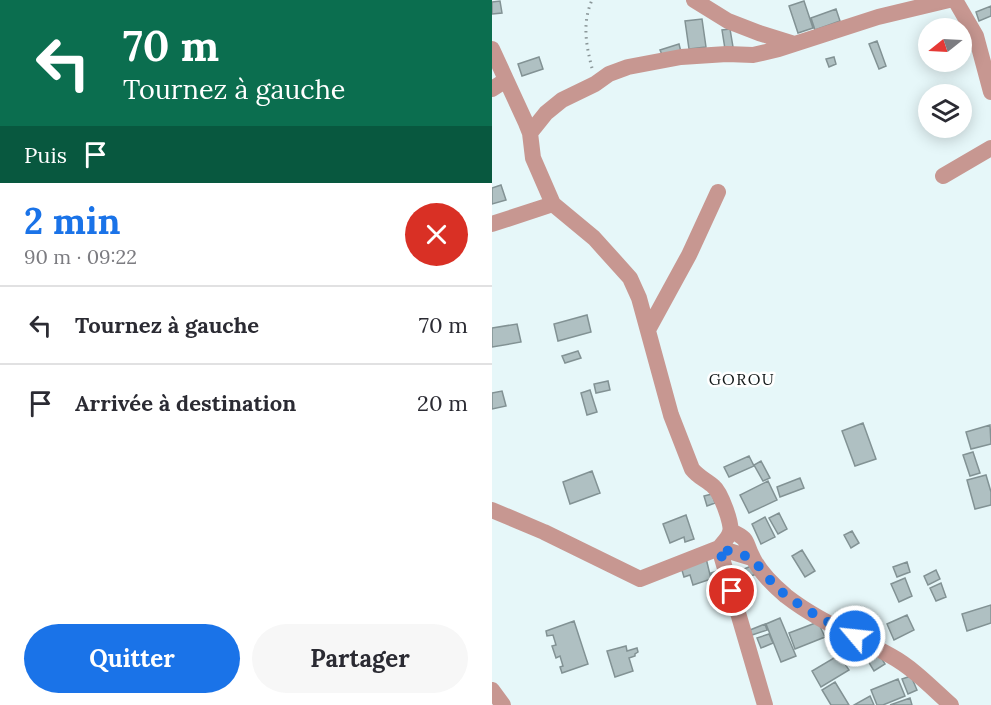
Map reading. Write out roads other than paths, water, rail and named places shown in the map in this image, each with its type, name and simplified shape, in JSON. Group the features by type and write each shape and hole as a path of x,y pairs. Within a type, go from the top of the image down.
{"street":[{"path":"694,0 709,5 728,21 794,44"},
{"path":"530,133 546,113 562,100 595,84 609,74 628,67 681,57 753,55 779,49 878,16 949,0"},
{"path":"955,0 976,36 991,92"},
{"path":"492,49 499,84 530,133 533,158 553,204 594,238 630,278 639,298 671,415 692,469 719,492 731,531 719,548 640,579 544,532 492,510"},
{"path":"943,176 991,148"},
{"path":"648,330 689,255 718,192"},
{"path":"492,224 553,204"},
{"path":"731,531 745,539 752,558 786,596 817,616 892,656 951,705"},
{"path":"719,548 752,558"},
{"path":"719,548 765,705"},
{"path":"492,690 503,705"}],"district":[{"name":"GOROU","path":"742,379"}]}
